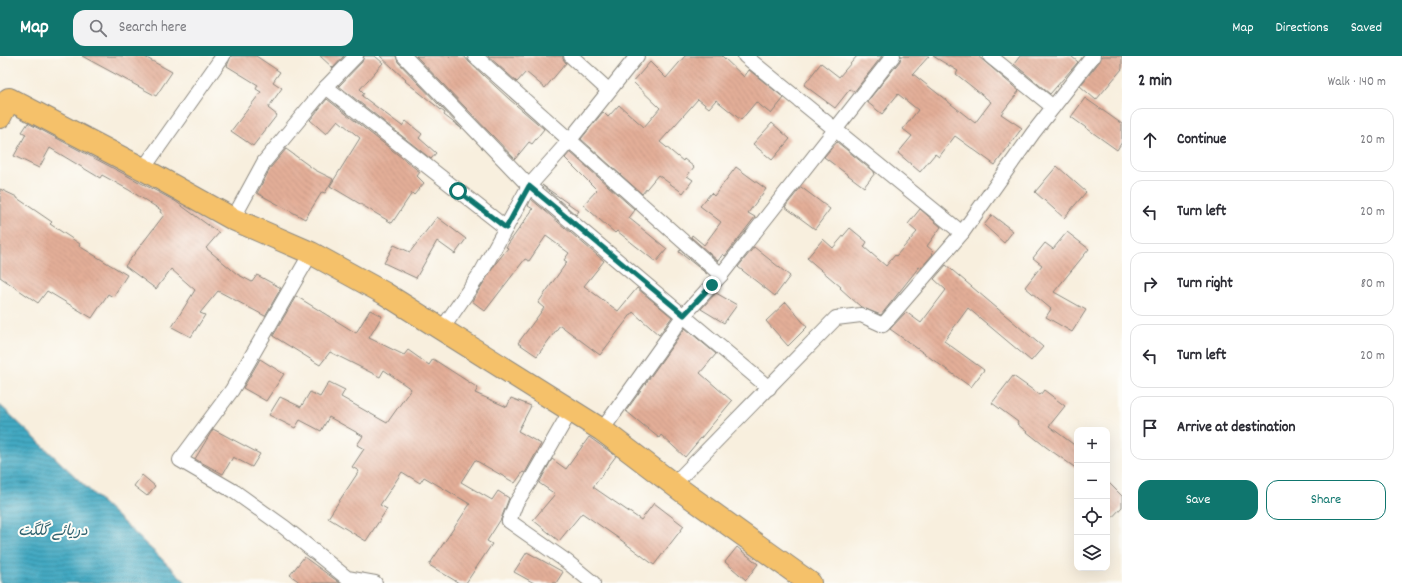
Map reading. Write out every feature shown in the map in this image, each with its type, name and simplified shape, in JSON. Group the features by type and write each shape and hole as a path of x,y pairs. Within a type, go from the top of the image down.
{"main road":[{"path":"0,117 9,99 143,169 233,219 311,253 384,293 602,430 810,583"}],"street":[{"path":"143,169 223,56"},
{"path":"233,219 264,162 326,87 356,56"},
{"path":"404,56 529,186 769,388"},
{"path":"475,56 721,275"},
{"path":"571,56 608,90"},
{"path":"442,329 482,271 529,186 569,140 637,56"},
{"path":"745,56 962,233"},
{"path":"602,430 684,315 721,275 893,56"},
{"path":"990,56 1053,107"},
{"path":"674,484 836,318 860,315 883,325 962,233 1032,133 1093,56"},
{"path":"326,87 506,228"},
{"path":"311,253 232,390 180,460 235,492 284,528 346,578 375,583"},
{"path":"571,410 516,503 509,521 566,561 593,583"}],"water":[{"name":"دریائے گلگت","path":"0,405 187,583 0,583"}],"building":[{"path":"82,56 143,56 172,72 156,96"},
{"path":"231,56 256,56 280,72 273,82 282,88 268,108 277,115 253,146 231,131 261,92 256,89 258,85 227,66"},
{"path":"320,56 344,56 333,68"},
{"path":"364,56 375,56 383,63 360,89 364,93 362,96 402,126 406,121 422,134 419,138 436,153 431,159 339,86 362,62"},
{"path":"380,56 396,56 398,62 462,129 444,115 445,113 405,81 406,80"},
{"path":"416,56 464,56 509,99 544,129 532,144 529,142 515,159"},
{"path":"488,56 563,56 566,63 545,88 526,72 517,82"},
{"path":"685,56 722,56 744,77 749,70 784,98 771,114 756,102 741,120 716,100 709,108 698,99 660,142 683,161 684,159 694,167 687,176 693,180 683,193 658,175 642,194 581,139 603,112 608,117 619,105 644,127 660,108 633,82 650,62 666,78"},
{"path":"857,56 882,56 854,92 850,89 835,108 804,85 821,63 839,77"},
{"path":"901,56 929,56 913,74 975,123 991,102 956,74 958,71 933,56 978,56 1019,91 1001,114 1022,128 995,165 955,136 939,157 935,154 920,172 898,153 912,136 903,129 918,110 898,94 882,114 867,102 900,61"},
{"path":"1020,56 1071,56 1078,62 1050,94 1014,64"},
{"path":"1102,56 1122,56 1122,69 1096,100 1080,86 1100,61"},
{"path":"1085,98 1122,124 1122,142 1117,150 1071,117"},
{"path":"327,99 420,172 417,176 424,183 414,195 412,193 392,223 330,186 360,138 338,120 326,134 310,120"},
{"path":"28,123 175,201 219,233 206,248 237,274 252,282 257,275 281,288 265,316 218,291 200,313 205,315 191,337 172,327 195,290 171,269 156,289 125,266 164,215 160,212 161,210 129,190 102,175 100,178 50,148 39,168 14,156 26,134 22,132"},
{"path":"772,123 790,139 772,160 753,144"},
{"path":"837,142 875,173 864,187 824,157"},
{"path":"286,149 315,170 333,179 325,193 322,192 305,219 257,193 271,167"},
{"path":"570,152 635,210 629,218 667,249 656,262 617,231 615,233 583,205 597,190 565,158"},
{"path":"1057,166 1086,192 1064,218 1035,192"},
{"path":"736,167 766,189 748,213 755,217 725,256 723,254 718,261 691,237 692,235 704,245 721,222 700,206 711,193 714,196"},
{"path":"542,185 579,211 576,215"},
{"path":"801,187 830,209 815,229 785,207"},
{"path":"0,189 17,197 52,222 50,224 80,244 79,246 127,275 113,297 108,294 92,318 47,291 38,303 0,277"},
{"path":"531,199 604,261 584,286 618,311 637,288 672,317 659,335 633,312 600,355 560,325 537,356 518,343 544,308 538,303 567,262 564,260 569,253 546,236 529,261 525,259 485,311 472,301 496,263 508,248 506,247 533,209 528,206"},
{"path":"920,209 941,227 927,246 933,251 933,254 921,268 919,267 881,315 861,307 840,288 841,287 807,258 823,239 833,248 850,228 867,242 864,247 886,266 917,232 908,224"},
{"path":"992,215 1013,231 1004,243 984,225"},
{"path":"437,217 466,239 455,254 437,241 416,278 384,263 394,245 410,252"},
{"path":"1067,232 1089,249 1054,292 1086,310 1072,332 1046,317 1051,309 1025,287 1042,265 1033,258 1045,243 1053,249"},
{"path":"754,247 790,276 775,296 738,267"},
{"path":"680,250 707,274 679,252"},
{"path":"946,265 1043,347 1031,361 968,308 944,341 984,370 971,387 890,329 906,312 921,323 946,290 934,279"},
{"path":"716,293 737,305 724,323 701,309"},
{"path":"296,296 356,333 370,310 382,316 369,338 404,355 408,350 429,365 433,359 478,388 475,393 507,407 511,398 531,406 518,431 541,444 525,473 523,472 515,483 475,460 461,482 492,500 498,491 509,498 501,519 487,541 492,544 466,583 459,583 429,565 470,504 424,477 420,483 402,472 380,505 387,509 366,541 328,518 359,471 352,467 364,449 357,445 363,436 329,417 321,431 300,420 295,428 269,415 280,397 301,407 310,392 320,397 329,382 345,390 341,397 387,423 411,389 384,370 380,377 330,352 320,365 273,336"},
{"path":"786,302 807,327 788,346 766,321"},
{"path":"685,328 716,354 700,373 732,401 685,457 661,435 659,438 626,411"},
{"path":"260,359 284,374 266,401 243,388"},
{"path":"1013,376 1040,395 1044,390 1065,406 1049,426 1074,445 1074,467 1046,447 1017,424 1018,422 992,403"},
{"path":"213,429 260,454 252,467 233,457 223,474 195,459"},
{"path":"589,437 616,456 593,487 641,520 654,503 684,526 654,565 582,513 559,541 533,520 555,494 539,483 552,459 566,469"},
{"path":"142,475 155,486 147,496 134,486"},
{"path":"1110,484 1122,496 1122,507 1110,520"},
{"path":"737,547 758,564 746,580 725,562"},
{"path":"527,552 563,572 556,583 534,583 514,572"},
{"path":"304,557 340,583 301,583 290,575"}],"route":[{"path":"458,191 506,228 529,186 684,315 712,285"}]}
